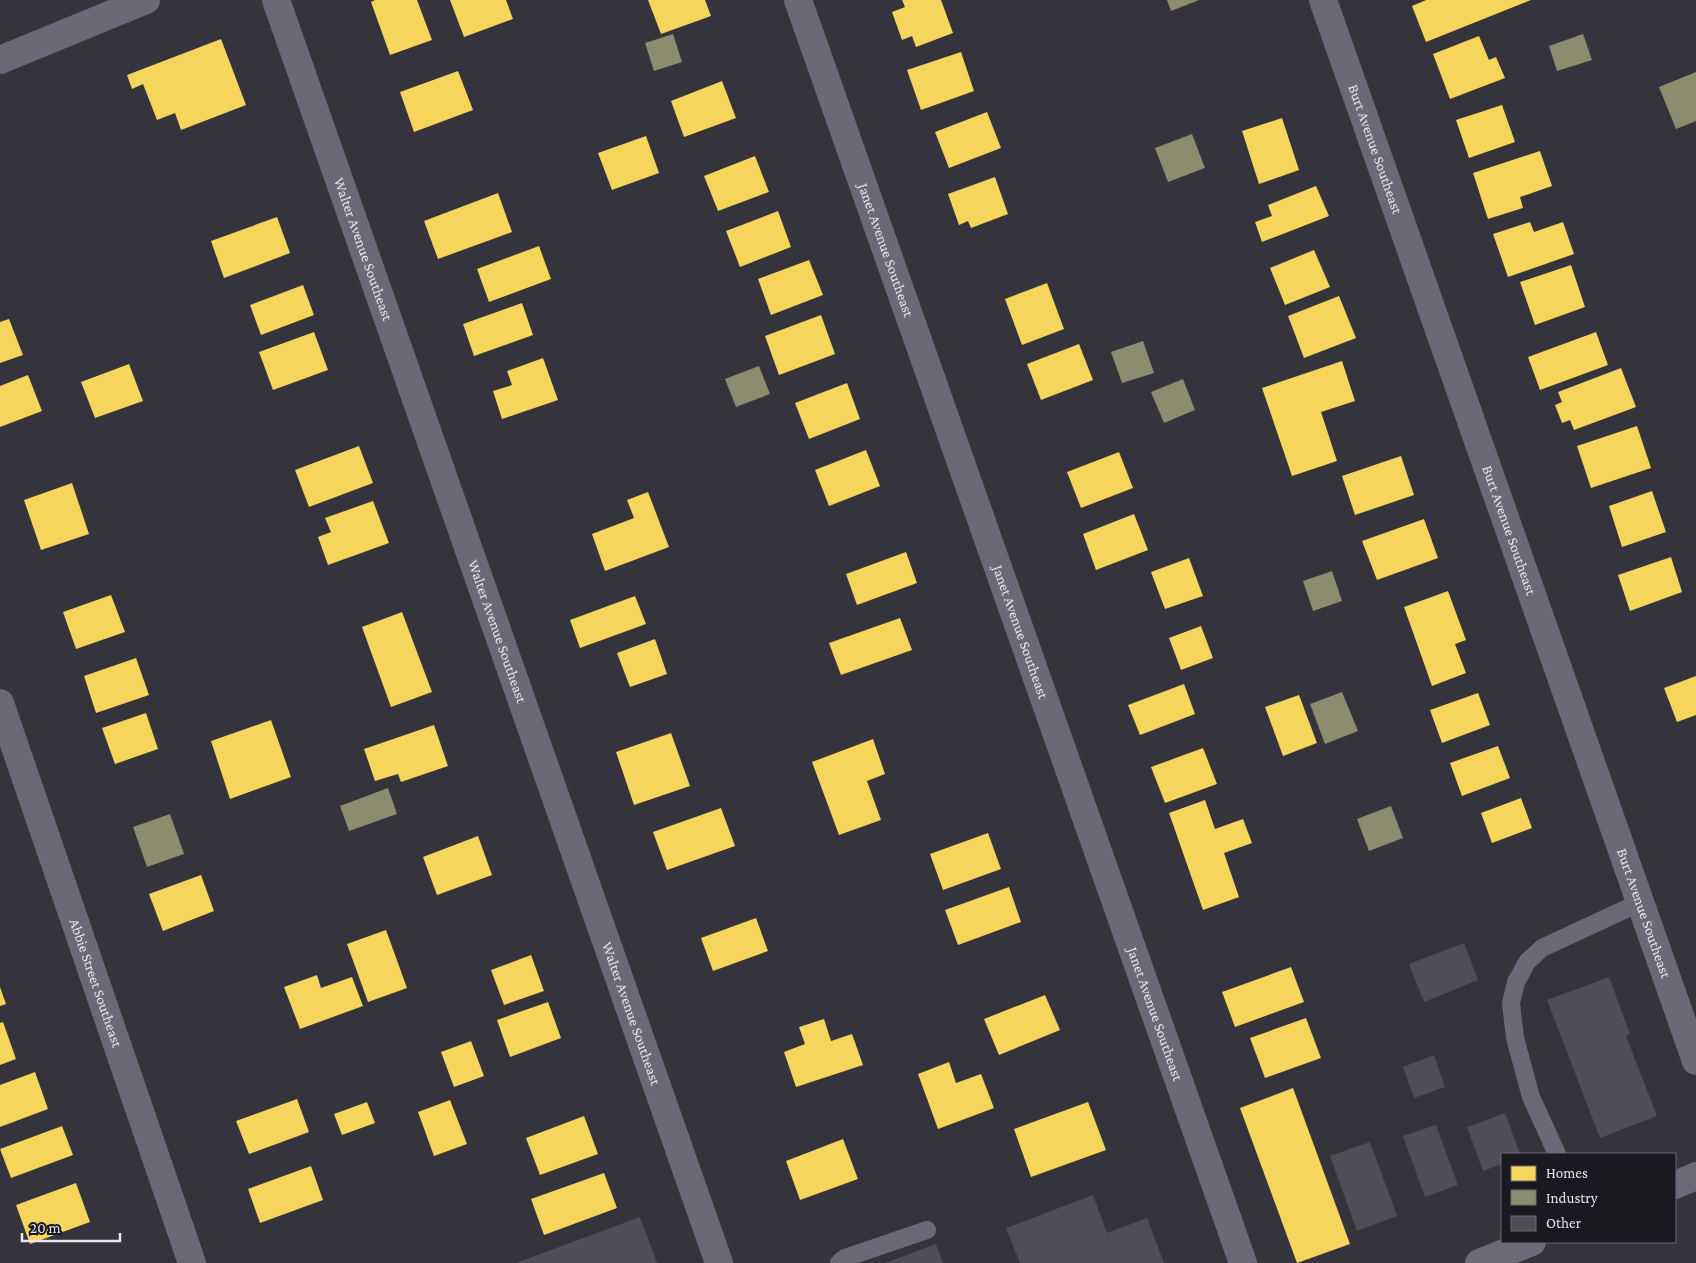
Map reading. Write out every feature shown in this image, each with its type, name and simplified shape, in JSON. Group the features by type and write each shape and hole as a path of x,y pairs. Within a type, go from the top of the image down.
{"main road":[{"path":"1676,1185 1696,1176"},
{"path":"1479,1263 1529,1243"}],"street":[{"path":"0,60 146,0"},
{"name":"Walter Avenue Southeast","path":"276,0 719,1263"},
{"name":"Janet Avenue Southeast","path":"798,0 1242,1263"},
{"name":"Burt Avenue Southeast","path":"1323,0 1696,1061"},
{"name":"Abbie Street Southeast","path":"0,703 191,1263"}],"lane":[{"path":"1557,1153 1531,1098 1514,1038 1511,1003 1516,982 1527,962 1542,948 1641,902"},
{"path":"839,1263 844,1258 927,1230"}],"building: Homes":[{"path":"375,0 417,0 432,40 390,55 371,2"},
{"path":"450,0 506,0 513,19 464,37"},
{"path":"648,0 705,0 711,16 661,34"},
{"path":"902,0 941,0 953,33 916,47 912,36 902,40 892,12 905,7"},
{"path":"1426,0 1531,0 1426,42 1412,6"},
{"path":"1479,36 1489,60 1496,57 1505,78 1450,99 1433,54"},
{"path":"221,39 246,105 181,130 175,113 157,120 143,84 132,89 127,75"},
{"path":"961,52 974,91 921,110 907,70"},
{"path":"458,71 473,110 414,132 400,92"},
{"path":"722,81 736,118 684,137 671,101"},
{"path":"1502,105 1515,142 1469,158 1456,120"},
{"path":"987,112 1001,148 949,168 935,132"},
{"path":"1282,118 1299,170 1259,184 1242,131"},
{"path":"646,136 659,173 612,190 598,153"},
{"path":"1540,151 1552,186 1520,197 1523,208 1488,219 1473,173"},
{"path":"755,156 769,192 718,211 704,176"},
{"path":"995,177 1008,214 971,228 968,221 959,225 948,194"},
{"path":"1316,186 1329,216 1262,242 1255,222 1272,216 1268,205"},
{"path":"498,193 512,232 438,259 424,221"},
{"path":"778,211 791,247 740,267 726,231"},
{"path":"277,217 290,253 224,278 211,241"},
{"path":"1530,222 1534,232 1563,222 1574,254 1508,277 1493,234"},
{"path":"539,246 551,279 489,302 477,269"},
{"path":"1314,250 1330,287 1285,305 1270,268"},
{"path":"809,260 823,295 771,315 758,279"},
{"path":"1571,265 1585,307 1535,325 1520,282"},
{"path":"1047,283 1064,329 1022,345 1005,299"},
{"path":"303,285 314,315 261,335 250,305"},
{"path":"1339,296 1356,338 1304,358 1288,316"},
{"path":"522,303 533,335 474,356 463,324"},
{"path":"821,315 835,354 779,375 765,336"},
{"path":"9,319 23,355 0,363 0,322"},
{"path":"314,332 328,370 273,390 259,352"},
{"path":"1596,332 1608,365 1540,390 1528,357"},
{"path":"1079,344 1093,380 1041,400 1027,364"},
{"path":"543,358 558,400 502,419 493,391 512,385 507,371"},
{"path":"1342,361 1355,401 1321,412 1337,461 1292,476 1262,388"},
{"path":"129,364 143,401 95,418 81,382"},
{"path":"1621,368 1636,407 1574,430 1570,420 1562,423 1555,405 1562,402 1558,392"},
{"path":"28,375 42,411 0,427 0,386"},
{"path":"847,383 860,419 809,439 795,403"},
{"path":"1637,426 1651,468 1591,488 1577,446"},
{"path":"359,446 373,483 309,507 295,470"},
{"path":"866,450 880,486 829,506 815,470"},
{"path":"1119,452 1133,488 1081,508 1067,472"},
{"path":"1401,456 1414,495 1355,515 1342,476"},
{"path":"72,483 89,534 41,550 24,500"},
{"path":"1652,491 1666,532 1622,547 1609,506"},
{"path":"648,492 669,547 605,571 592,534 634,518 627,500"},
{"path":"373,501 389,543 328,565 318,537 331,532 325,518"},
{"path":"1134,514 1148,550 1096,570 1083,534"},
{"path":"1424,519 1438,558 1377,580 1362,541"},
{"path":"906,552 917,583 857,605 846,574"},
{"path":"1671,557 1682,592 1630,611 1618,575"},
{"path":"1189,558 1203,596 1165,609 1151,572"},
{"path":"1448,591 1466,640 1455,644 1466,673 1432,686 1404,607"},
{"path":"111,595 125,632 76,649 63,612"},
{"path":"635,596 646,624 580,648 570,620"},
{"path":"402,612 432,692 391,707 362,627"},
{"path":"900,618 912,650 841,675 829,643"},
{"path":"1201,626 1213,658 1181,670 1169,638"},
{"path":"655,639 667,674 630,687 617,653"},
{"path":"136,658 149,695 96,713 84,676"},
{"path":"1696,676 1696,715 1677,722 1664,688"},
{"path":"1184,684 1195,714 1140,735 1128,705"},
{"path":"1478,693 1490,725 1442,743 1430,710"},
{"path":"1299,695 1317,743 1283,756 1265,707"},
{"path":"146,713 158,749 115,764 102,728"},
{"path":"271,720 291,777 230,799 211,741"},
{"path":"434,725 448,766 401,782 398,774 375,781 364,749"},
{"path":"671,733 690,786 634,805 616,752"},
{"path":"873,739 885,774 867,781 881,820 839,835 812,762"},
{"path":"1498,746 1510,778 1462,796 1450,763"},
{"path":"1203,748 1217,784 1165,803 1151,767"},
{"path":"1521,798 1532,828 1492,843 1481,813"},
{"path":"1205,800 1215,829 1243,819 1252,843 1224,853 1239,897 1203,910 1169,813"},
{"path":"721,808 735,846 667,870 653,832"},
{"path":"988,833 1001,869 943,890 930,854"},
{"path":"478,836 492,875 437,895 423,857"},
{"path":"201,875 214,911 163,931 149,894"},
{"path":"1009,887 1021,922 958,945 945,910"},
{"path":"756,918 768,951 713,971 701,938"},
{"path":"386,930 407,988 368,1002 347,944"},
{"path":"531,955 544,991 504,1005 491,970"},
{"path":"1291,967 1304,1002 1235,1027 1222,992"},
{"path":"317,975 321,988 352,977 363,1006 300,1029 284,987"},
{"path":"0,987 6,1004 0,1006"},
{"path":"1045,995 1060,1030 999,1055 984,1019"},
{"path":"548,1002 561,1038 510,1057 497,1020"},
{"path":"1306,1018 1321,1058 1265,1078 1250,1038"},
{"path":"824,1019 831,1041 852,1034 863,1065 796,1087 784,1052 805,1044 799,1027"},
{"path":"3,1022 16,1059 0,1065 0,1023"},
{"path":"471,1041 484,1076 454,1087 441,1052"},
{"path":"949,1062 956,1083 981,1074 994,1108 938,1129 918,1074"},
{"path":"35,1072 48,1109 0,1127 0,1085"},
{"path":"1293,1088 1350,1244 1297,1263 1240,1108"},
{"path":"297,1099 309,1132 249,1154 236,1121"},
{"path":"450,1100 467,1144 434,1156 418,1112"},
{"path":"367,1102 375,1123 342,1135 334,1114"},
{"path":"1088,1102 1106,1150 1031,1177 1014,1129"},
{"path":"584,1116 598,1154 540,1175 526,1138"},
{"path":"62,1126 73,1155 11,1178 0,1149"},
{"path":"843,1139 858,1179 800,1200 786,1161"},
{"path":"311,1166 323,1200 260,1223 248,1189"},
{"path":"604,1173 617,1208 544,1235 531,1199"},
{"path":"76,1183 90,1222 30,1244 16,1205"}],"building: Industry":[{"path":"1167,0 1199,0 1171,11"},
{"path":"673,34 682,62 654,71 645,43"},
{"path":"1583,34 1592,60 1557,71 1549,46"},
{"path":"1696,72 1696,121 1676,129 1659,87"},
{"path":"1192,134 1205,168 1168,182 1155,148"},
{"path":"1143,341 1154,373 1122,383 1111,352"},
{"path":"759,366 770,394 736,407 725,379"},
{"path":"1183,379 1195,410 1164,423 1151,392"},
{"path":"1332,571 1342,601 1313,611 1303,581"},
{"path":"1342,692 1358,731 1325,744 1310,704"},
{"path":"388,788 397,814 349,831 340,806"},
{"path":"1391,806 1403,838 1369,851 1357,819"},
{"path":"170,814 184,854 147,867 133,827"}],"building: Other":[{"path":"1464,943 1478,980 1424,1002 1409,964"},
{"path":"1609,977 1630,1034 1626,1036 1657,1116 1600,1138 1547,1000"},
{"path":"1434,1055 1445,1087 1414,1098 1403,1067"},
{"path":"1505,1113 1520,1153 1501,1153 1501,1164 1483,1171 1467,1127"},
{"path":"1436,1125 1458,1185 1425,1197 1403,1136"},
{"path":"1370,1142 1397,1216 1357,1231 1330,1156"},
{"path":"1093,1195 1107,1233 1147,1218 1164,1263 1020,1263 1006,1228"},
{"path":"640,1217 657,1263 516,1263"},
{"path":"936,1244 943,1263 885,1263"}]}
